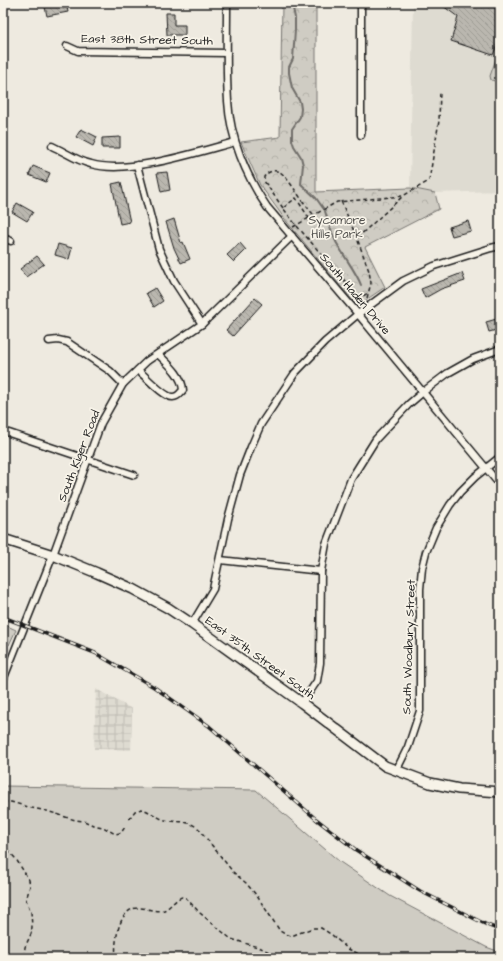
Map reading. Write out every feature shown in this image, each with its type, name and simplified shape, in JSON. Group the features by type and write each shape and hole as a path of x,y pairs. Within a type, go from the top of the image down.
{"main road":[{"name":"East 35th Street South","path":"3,539 53,555 97,573 133,589 168,608 302,702 385,766 430,783 459,789 500,792"}],"street":[{"name":"South Haden Drive","path":"227,3 228,102 236,142 245,168 258,194 267,207 500,485"},
{"path":"361,3 361,135"},
{"name":"East 38th Street South","path":"67,46 78,51 227,53"},
{"path":"52,146 81,161 112,168 137,165 180,156 236,142"},
{"path":"137,165 159,249 174,281 202,324"},
{"name":"South Kiger Road","path":"3,680 53,555 101,423 123,384 158,354 202,324 292,236"},
{"path":"3,238 11,241"},
{"path":"192,624 213,589 228,519 240,475 262,424 295,373 325,342 358,314 403,281 434,266 500,246"},
{"path":"49,341 58,340 67,342 110,371 123,384"},
{"path":"302,702 317,681 320,663 321,571 326,544 355,472 376,439 409,404 423,392 448,373 473,360 500,349"},
{"path":"138,370 166,395 172,397 179,395 183,390 182,383 178,375 158,354"},
{"path":"3,431 134,475"},
{"name":"South Woodbury Street","path":"396,771 408,747 420,711 420,589 422,568 426,552 436,528 460,492 500,457"},
{"path":"220,560 321,571"}],"path":[{"path":"357,238 403,196 429,181 439,120 440,91"},
{"path":"314,215 305,206 286,177 281,172 270,172 264,177 264,181 296,225 357,295 363,296 368,293"},
{"path":"292,228 337,202 403,196"},
{"path":"283,208 296,198 309,218"},
{"path":"341,201 370,271 371,283 367,298"},
{"path":"3,802 10,802 53,812 75,820 84,821 103,827 115,834 121,833 125,826"},
{"path":"129,819 135,812 142,809 164,819 184,821 194,825 199,829 233,872 246,883 280,931 291,936 313,928 321,928 327,931 348,949 368,958"},
{"path":"3,845 16,859 29,880 30,886 26,900 31,912 32,927 26,944 24,958"},
{"path":"116,958 116,942 121,922 126,913 132,909 138,908 162,910 167,908 178,898 182,897 186,898 200,913 231,939 261,948 269,952 275,958"}],"shaded area":[{"path":"413,3 500,3 500,191 435,193 410,188"},
{"path":"96,689 132,709 131,750 94,749"}],"green space":[{"name":"Sycamore Hills Park","path":"282,3 316,3 316,192 410,188 435,193 439,209 365,247 385,287 357,306 287,222 260,185 241,142 280,137"},
{"path":"497,56 500,57 499,82 491,80 490,76"},
{"path":"3,624 16,630 9,645 3,643"},
{"path":"3,786 256,790 340,862 390,896 486,947 500,952 500,958 3,958"}],"building":[{"path":"66,3 68,12 47,16 45,7"},
{"path":"439,3 500,3 500,38 493,55 451,41 458,17"},
{"path":"166,13 174,13 174,25 185,25 185,35 167,35"},
{"path":"81,129 97,137 93,146 76,137"},
{"path":"120,137 120,148 102,148 102,138"},
{"path":"33,166 50,173 46,182 29,175"},
{"path":"167,172 170,190 161,192 157,173"},
{"path":"121,182 130,222 120,224 112,184"},
{"path":"17,203 33,212 27,221 12,212"},
{"path":"174,219 181,243 183,242 190,259 181,263 174,248 166,222"},
{"path":"468,221 471,231 452,236 449,227"},
{"path":"240,243 246,250 234,262 227,255"},
{"path":"58,244 72,248 69,259 55,255"},
{"path":"37,256 44,264 26,277 20,269"},
{"path":"462,273 465,281 441,289 425,298 421,289"},
{"path":"155,288 163,301 154,307 146,293"},
{"path":"255,298 262,304 233,336 226,330"},
{"path":"500,318 500,329 489,332 486,322"}],"waterway":[{"path":"292,3 295,18 295,30 293,59 289,67 289,73 292,88 300,102 301,109 300,117 292,129 292,140 301,157 303,165 301,184 316,198 323,208"},
{"path":"325,211 336,242 355,272 361,285"}],"railway":[{"path":"3,617 95,653 154,687 209,726 316,819 356,850 420,891 487,925 500,930"}]}
